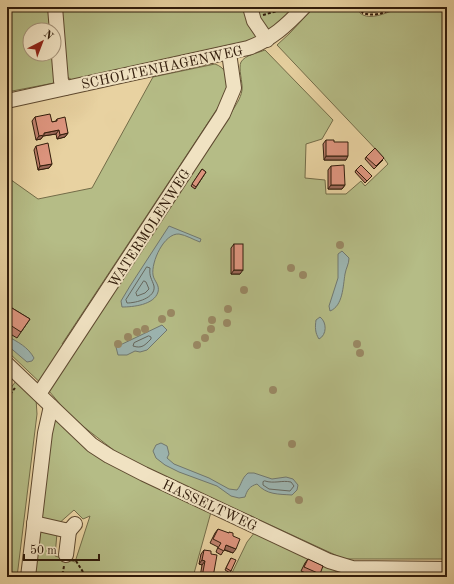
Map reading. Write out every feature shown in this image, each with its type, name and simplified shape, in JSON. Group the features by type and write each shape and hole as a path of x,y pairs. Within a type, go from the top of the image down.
{"street":[{"path":"55,7 62,81 65,88"},
{"path":"250,7 254,21 267,40"},
{"name":"SCHOLTENHAGENWEG","path":"7,101 248,48 267,40 286,26 304,7"},
{"name":"WATERMOLENWEG","path":"39,394 223,114 234,88 229,53"},
{"name":"HASSELTWEG","path":"7,364 92,445 109,456 329,561 352,568 447,569"},
{"path":"28,577 45,433 51,406"},
{"path":"34,523 72,527 70,556"}],"path":[{"path":"254,21 263,15 277,12 278,7"},
{"path":"358,7 362,13 374,15 383,13 395,7"},
{"path":"70,556 85,577"}],"green space":[{"path":"7,7 50,7 51,22 22,22 22,62 53,62 54,83 7,92"},
{"path":"59,7 246,7 259,40 72,80 66,76 62,22 61,22"},
{"path":"254,7 299,7 268,32"},
{"path":"314,7 357,7 361,14 365,16 373,16 390,12 400,7 447,7 447,559 344,559 251,516 156,475 120,455 71,417 49,391 7,351 7,177 38,199 92,188 153,77 215,64 225,71 227,76 227,87 221,103 62,344 63,345 230,115 239,100 241,93 241,62 252,54 265,50 333,120 322,139 306,144 305,178 325,180 326,194 346,194 361,181 365,186 388,164 277,45"},
{"path":"367,7 391,7 377,12 363,11"},
{"path":"16,381 36,399 37,414 17,577 7,577 7,393"},
{"path":"56,419 211,512 193,577 30,577 36,531 57,533 55,556 75,562 90,516 83,519 74,510 57,525 39,521 48,428"},
{"path":"255,532 336,570 336,577 230,577 247,542"}],"water":[{"path":"169,226 201,239 200,242 179,234 168,238 156,256 154,263 153,275 158,285 158,292 156,296 152,300 143,304 122,307 121,301"},
{"path":"342,251 349,258 349,262 345,272 340,300 338,305 330,311 329,306 338,278 338,254"},
{"path":"320,317 325,325 325,332 319,339 315,325 316,320"},
{"path":"162,325 167,330 147,350 140,352 135,351 127,355 118,355 116,347"},
{"path":"7,336 29,351 34,358 32,361 27,362 7,345"},
{"path":"161,443 167,446 169,454 167,458 174,464 209,478 229,489 237,490 248,473 254,473 272,479 286,477 293,479 298,485 297,490 292,495 277,494 261,488 257,484 249,489 245,497 239,498 231,496 217,486 179,472 165,465 156,458 153,451 156,445"}],"building":[{"path":"50,114 52,122 65,117 68,133 60,135 59,130 44,133 44,135 39,136 35,117"},
{"path":"326,140 334,140 334,142 348,142 348,156 326,156"},
{"path":"48,143 52,164 40,166 36,146"},
{"path":"375,148 384,158 376,166 366,157"},
{"path":"344,165 345,185 331,185 331,166"},
{"path":"361,165 372,176 367,181 356,170"},
{"path":"202,169 206,172 196,187 192,184"},
{"path":"234,244 243,244 243,270 234,270"},
{"path":"7,305 30,319 21,332 7,323"},
{"path":"218,529 233,533 233,536 240,539 236,549 226,545 224,551 218,548 221,543 213,539"},
{"path":"204,550 211,551 211,554 217,555 213,577 202,577 205,561 202,560"},
{"path":"231,558 236,560 231,571 226,568"},
{"path":"308,559 323,566 320,574 304,567"}]}
